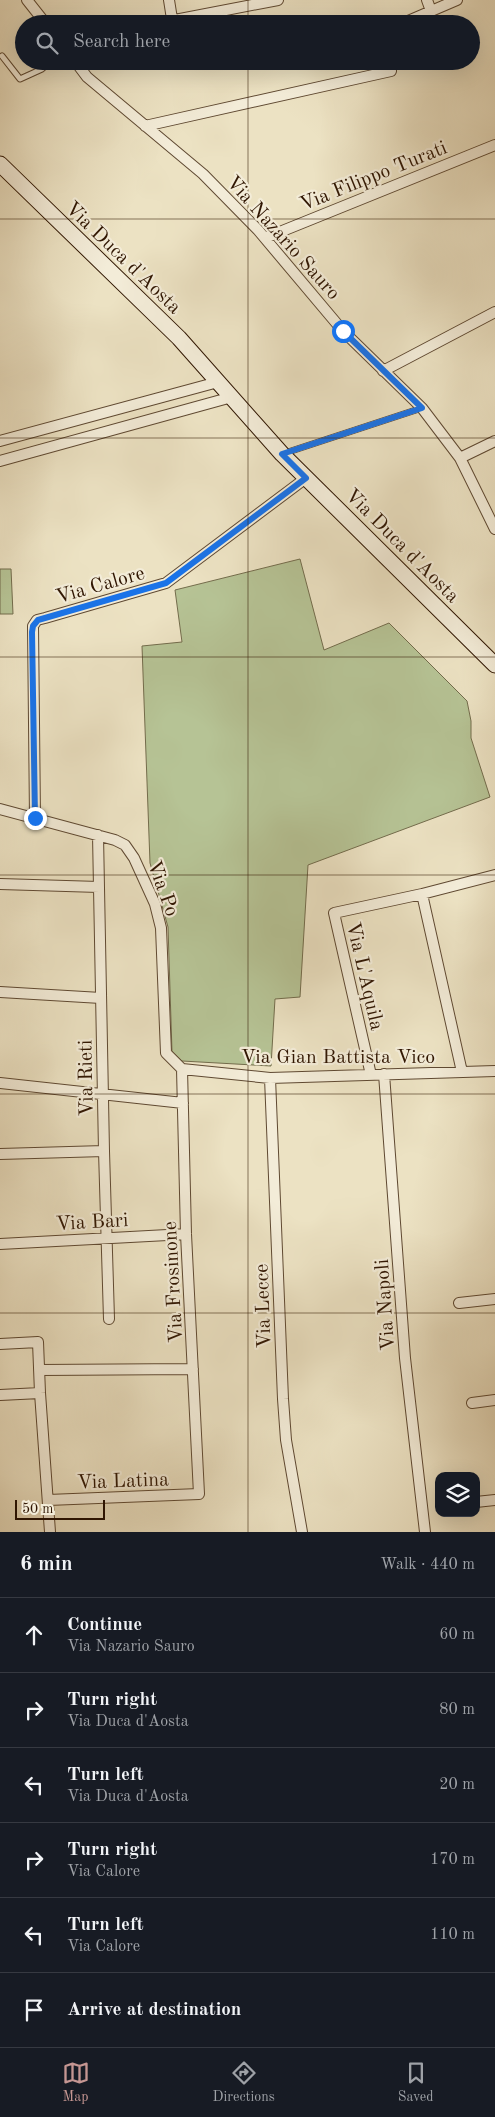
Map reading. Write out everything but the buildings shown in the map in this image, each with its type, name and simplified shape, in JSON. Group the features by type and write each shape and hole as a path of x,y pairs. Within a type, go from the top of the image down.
{"street":[{"path":"27,0 39,15"},
{"path":"169,0 171,15"},
{"path":"194,15 278,0"},
{"path":"427,0 431,11"},
{"path":"422,15 457,0"},
{"name":"Via Nazario Sauro","path":"81,70 87,77 203,174 265,238 343,331 422,408 460,458 495,529"},
{"path":"145,126 392,71"},
{"name":"Via Filippo Turati","path":"265,238 495,145"},
{"name":"Via Duca d'Aosta","path":"0,164 179,338 282,454 495,664"},
{"path":"383,370 495,312"},
{"path":"0,441 218,382"},
{"path":"0,461 232,397"},
{"path":"460,458 495,441"},
{"name":"Via Calore","path":"35,818 33,626 38,620 166,583 306,478"},
{"name":"Via Po","path":"0,809 98,835 125,845 144,876 155,904 161,928 166,1054 182,1069"},
{"name":"Via Rieti","path":"98,835 109,1319"},
{"path":"462,1072 422,894 495,875"},
{"path":"0,884 99,887"},
{"name":"Via L'Aquila","path":"371,1075 334,914 422,894"},
{"path":"0,992 101,998"},
{"name":"Via Gian Battista Vico","path":"182,1069 270,1078 495,1071"},
{"name":"Via Frosinone","path":"182,1069 186,1234 199,1494"},
{"name":"Via Napoli","path":"384,1074 405,1358 425,1532"},
{"name":"Via Lecce","path":"270,1078 283,1399 286,1440 302,1532"},
{"path":"0,1082 183,1103"},
{"path":"0,1154 104,1151"},
{"name":"Via Bari","path":"0,1244 186,1234"},
{"path":"459,1303 495,1299"},
{"path":"0,1344 38,1342 50,1532"},
{"path":"39,1370 193,1368"},
{"path":"0,1395 40,1392"},
{"path":"472,1402 495,1400"},
{"name":"Via Latina","path":"48,1500 199,1494"},
{"path":"480,1502 495,1500"}],"lane":[{"path":"2,56 20,79 40,70"},
{"path":"282,454 422,408"}],"green space":[{"path":"300,559 324,650 389,623 467,701 471,721 471,738 490,797 308,865 300,997 275,999 271,1066 182,1061 172,1052 168,927 150,863 142,646 182,642 175,590"},
{"path":"0,569 11,569 13,614 0,614"}],"route":[{"path":"35,818 32,632 33,626 38,620 166,583 306,478 282,454 422,408 343,331"}]}
